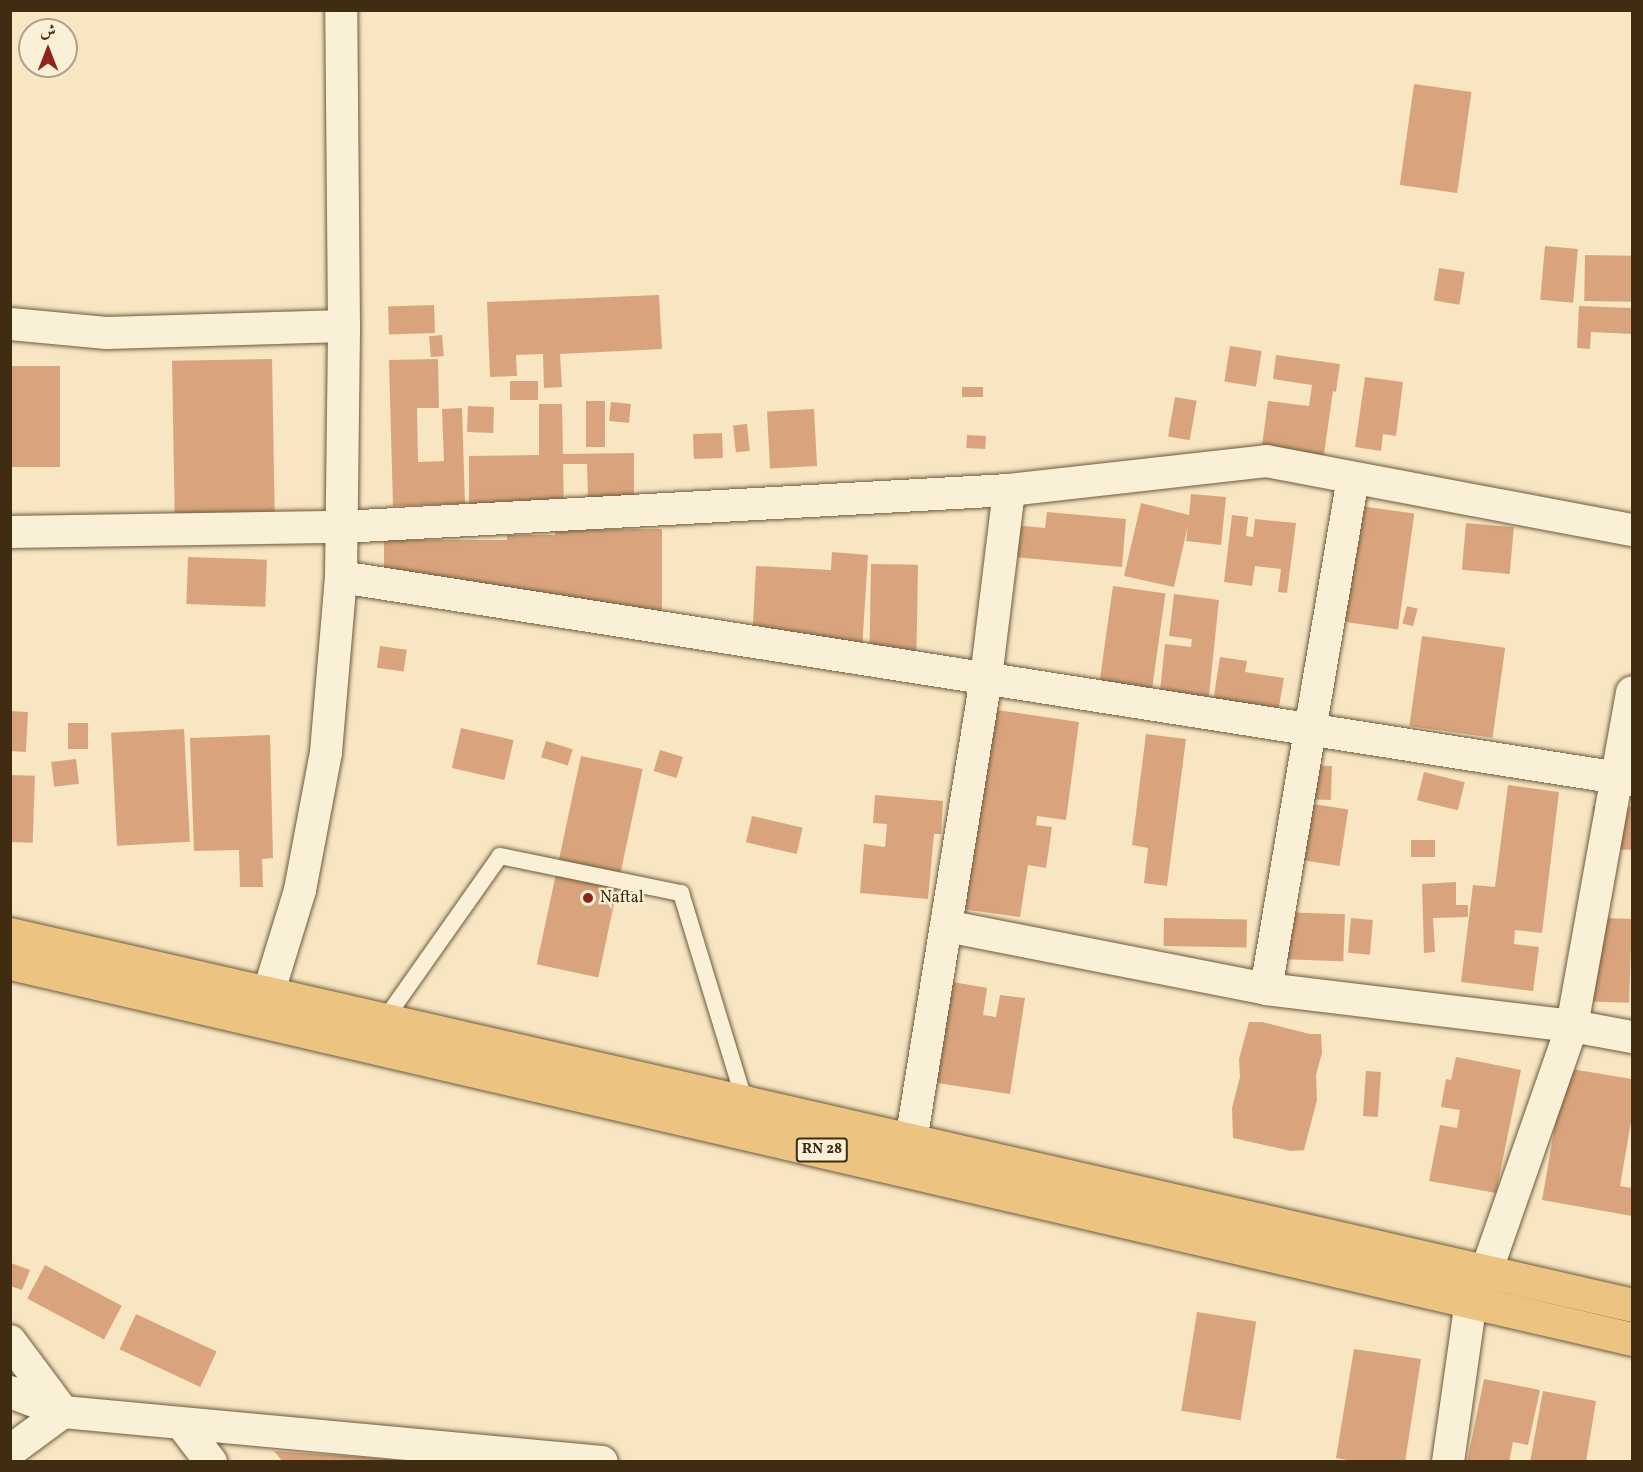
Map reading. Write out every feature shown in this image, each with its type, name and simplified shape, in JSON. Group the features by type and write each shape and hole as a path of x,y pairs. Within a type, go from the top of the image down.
{"main road":[{"name":"RN 28","path":"10,934 263,1007 385,1019 745,1102 909,1155 1471,1301 1632,1339"},
{"name":"RN 28","path":"10,963 263,1007 909,1155 1486,1272 1632,1305"}],"street":[{"path":"263,1007 300,890 326,752 341,577 345,326 341,10"},
{"path":"10,324 107,333 345,326"},
{"path":"10,532 343,526 1008,490 1266,462 1632,530"},
{"path":"1266,989 1353,478"},
{"path":"909,1155 986,678 1008,490"},
{"path":"341,577 1625,779"},
{"path":"1448,1461 1471,1301 1486,1272 1572,1026 1625,779 1632,692"},
{"path":"946,926 1266,989 1572,1026 1632,1037"},
{"path":"10,1341 63,1412"},
{"path":"10,1392 63,1412 602,1461"},
{"path":"10,1451 63,1412"},
{"path":"182,1424 211,1461"}],"lane":[{"path":"385,1019 500,856 681,892 745,1102"}],"building":[{"path":"1414,84 1471,92 1457,193 1400,185"},
{"path":"1545,246 1578,249 1573,303 1540,300"},
{"path":"1585,255 1632,256 1631,302 1584,301"},
{"path":"1439,268 1465,272 1460,305 1434,301"},
{"path":"659,295 662,349 560,354 562,387 544,388 543,354 516,355 517,376 490,377 487,302"},
{"path":"434,305 435,333 389,335 388,307"},
{"path":"1579,306 1632,308 1632,334 1591,332 1590,349 1577,348"},
{"path":"442,335 444,356 431,357 429,336"},
{"path":"1230,346 1262,351 1256,387 1224,382"},
{"path":"1276,355 1340,364 1336,392 1333,391 1323,461 1261,453 1268,401 1309,406 1312,385 1273,379"},
{"path":"272,359 275,513 175,515 172,361"},
{"path":"438,359 439,408 417,408 418,462 444,461 442,409 462,408 465,504 393,506 389,360"},
{"path":"10,366 60,366 60,467 10,467"},
{"path":"1365,377 1403,382 1396,436 1383,434 1381,451 1355,447"},
{"path":"510,381 538,381 538,400 510,400"},
{"path":"962,387 983,387 983,397 962,397"},
{"path":"1175,397 1197,401 1190,440 1168,436"},
{"path":"586,401 605,401 605,447 586,447"},
{"path":"611,402 631,404 629,423 609,421"},
{"path":"539,404 562,404 563,454 634,453 634,497 588,498 587,464 563,464 564,506 469,507 469,456 539,455"},
{"path":"468,406 494,407 493,433 467,432"},
{"path":"814,409 817,466 770,468 767,411"},
{"path":"747,424 750,451 736,452 733,425"},
{"path":"722,433 723,458 694,459 693,434"},
{"path":"967,435 986,436 985,449 966,448"},
{"path":"1191,494 1226,497 1221,545 1186,541 1188,525 1174,587 1124,576 1141,503 1189,515"},
{"path":"1346,504 1414,514 1398,629 1330,620"},
{"path":"1047,512 1126,519 1122,567 1012,557 1014,525 1045,528"},
{"path":"1232,515 1248,517 1246,536 1253,537 1255,519 1296,523 1287,593 1278,592 1281,569 1255,566 1252,586 1224,582"},
{"path":"1466,523 1514,527 1510,574 1462,570"},
{"path":"662,529 662,613 384,594 384,540 507,540 507,535 555,535 555,530"},
{"path":"832,552 868,555 862,650 752,643 756,566 831,570"},
{"path":"188,557 267,560 265,607 186,604"},
{"path":"871,564 918,565 916,658 869,657"},
{"path":"1113,586 1165,593 1151,696 1099,689"},
{"path":"1174,594 1219,600 1208,705 1159,700 1165,644 1191,647 1192,639 1169,636"},
{"path":"1407,606 1418,609 1413,626 1402,623"},
{"path":"1422,636 1505,648 1493,738 1409,726"},
{"path":"380,646 407,650 404,672 377,668"},
{"path":"1220,657 1247,661 1245,672 1284,678 1278,712 1213,702"},
{"path":"983,708 1079,722 1066,820 1037,816 1036,825 1052,827 1046,868 1028,865 1020,917 954,908"},
{"path":"10,711 28,712 26,752 10,751"},
{"path":"68,723 88,723 88,749 68,749"},
{"path":"461,728 514,740 504,780 452,768"},
{"path":"184,729 190,842 117,846 111,733"},
{"path":"1146,734 1186,739 1167,886 1144,883 1148,848 1132,845"},
{"path":"270,735 273,858 262,859 263,887 240,887 239,850 194,851 190,738"},
{"path":"546,741 573,749 568,765 541,757"},
{"path":"660,750 683,757 677,778 654,771"},
{"path":"581,756 643,769 598,977 537,964"},
{"path":"76,759 79,784 54,787 51,762"},
{"path":"1301,765 1332,766 1331,800 1300,799"},
{"path":"1424,772 1465,782 1458,810 1417,800"},
{"path":"10,775 35,776 33,843 10,842"},
{"path":"1508,785 1559,792 1542,933 1515,930 1514,944 1539,947 1533,991 1461,982 1473,885 1495,887"},
{"path":"875,795 943,801 941,834 934,834 928,899 860,893 864,844 885,847 887,824 873,823"},
{"path":"1294,801 1348,810 1339,866 1285,857"},
{"path":"1593,806 1632,807 1631,850 1592,849"},
{"path":"752,816 803,828 797,854 746,842"},
{"path":"1411,840 1435,840 1435,857 1411,857"},
{"path":"1456,882 1456,905 1468,905 1468,917 1433,918 1435,952 1424,953 1422,884"},
{"path":"1279,912 1345,914 1343,961 1277,959"},
{"path":"1577,917 1632,919 1629,1003 1574,1001"},
{"path":"1164,918 1247,919 1246,947 1164,946"},
{"path":"1351,918 1373,920 1370,955 1348,953"},
{"path":"953,982 987,988 983,1015 996,1017 1000,995 1025,998 1010,1094 937,1083"},
{"path":"1249,1022 1262,1022 1310,1034 1321,1034 1322,1053 1316,1075 1317,1100 1304,1150 1291,1151 1233,1138 1232,1108 1240,1077 1239,1059"},
{"path":"1456,1057 1521,1070 1496,1193 1429,1181 1440,1125 1457,1128 1460,1110 1441,1107 1446,1079 1451,1080"},
{"path":"1565,1068 1632,1079 1632,1116 1620,1186 1632,1188 1632,1216 1542,1200"},
{"path":"1366,1071 1381,1072 1378,1117 1363,1116"},
{"path":"11,1263 30,1270 22,1290 10,1286"},
{"path":"45,1265 122,1306 104,1339 27,1299"},
{"path":"1197,1312 1256,1321 1241,1420 1181,1411"},
{"path":"136,1314 217,1352 200,1387 120,1349"},
{"path":"1354,1349 1421,1359 1405,1462 1359,1462 1336,1458"},
{"path":"1484,1379 1540,1390 1528,1445 1513,1442 1509,1462 1467,1462"},
{"path":"1543,1391 1596,1401 1586,1462 1530,1462"},
{"path":"274,1451 403,1460 402,1462 283,1462"}],"place":[{"name":"Naftal","path":"588,898"}]}
